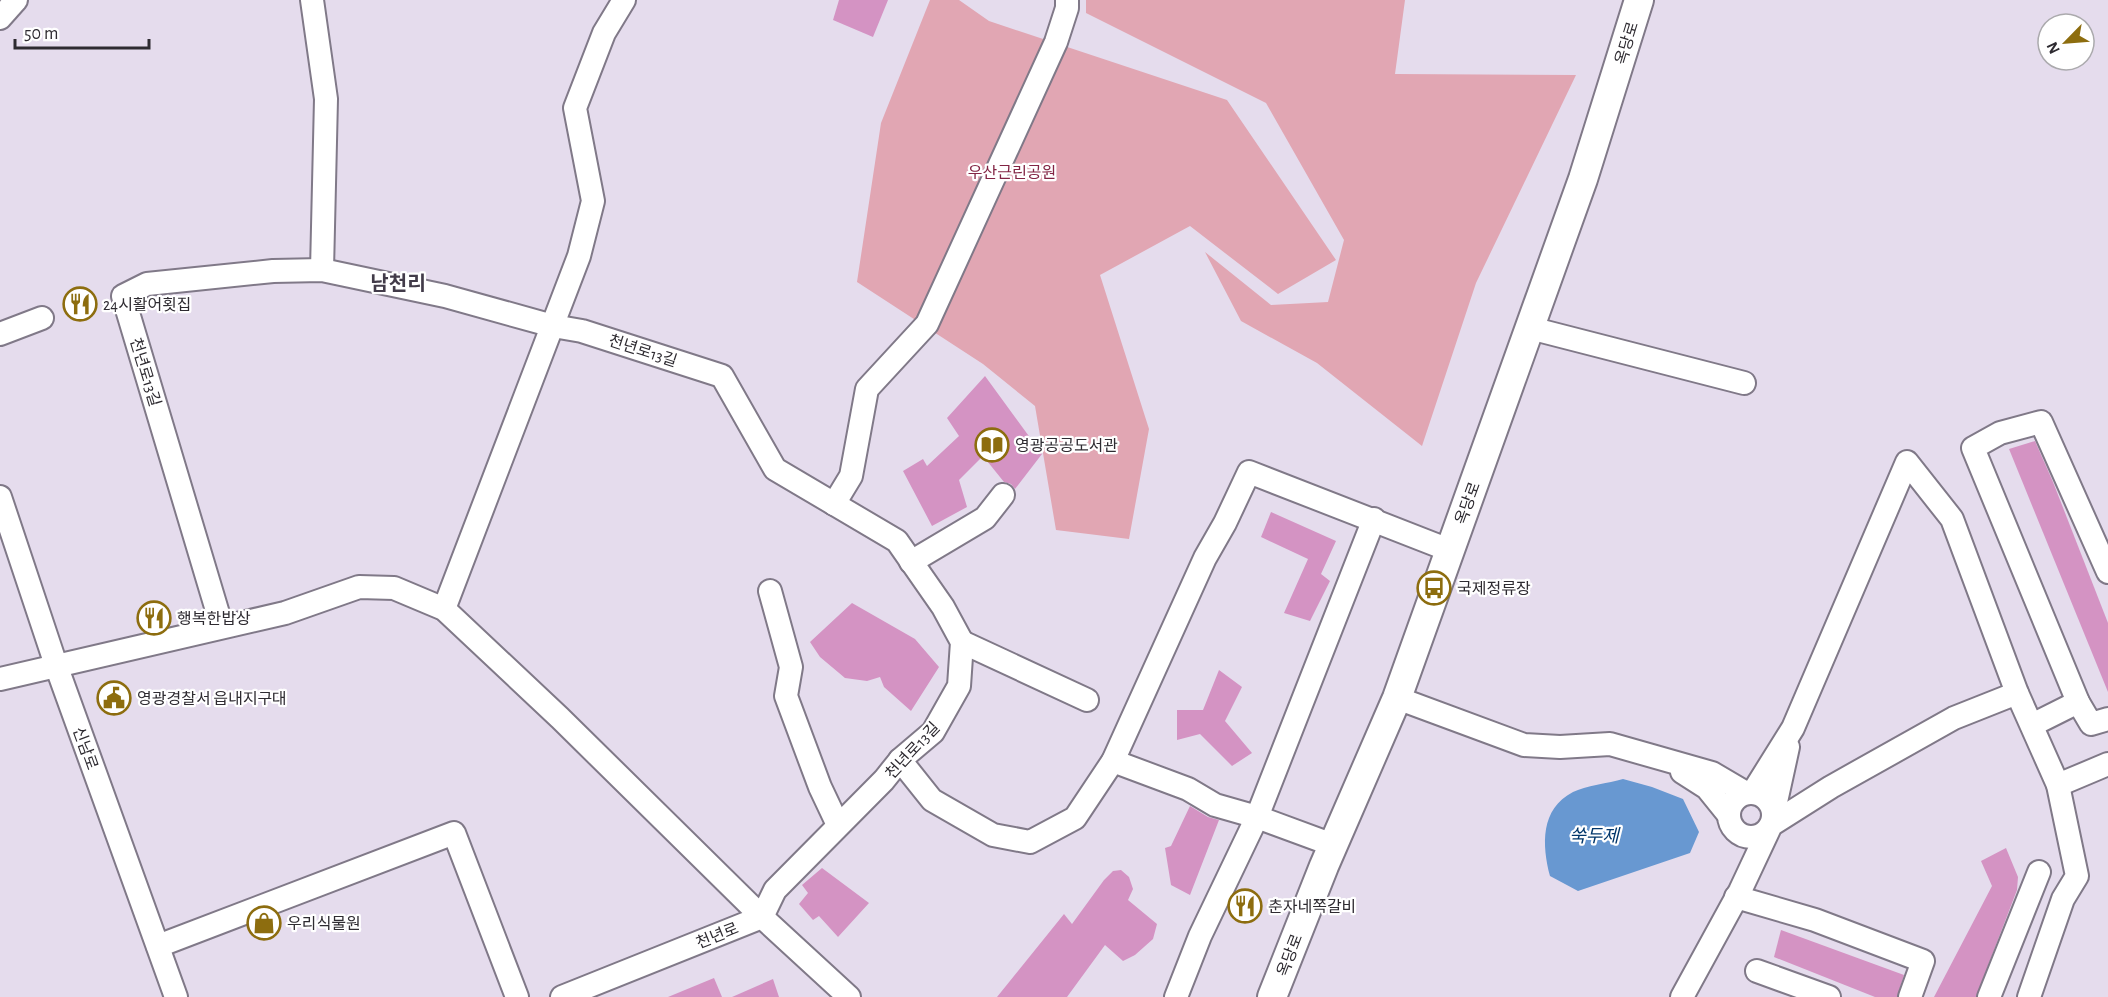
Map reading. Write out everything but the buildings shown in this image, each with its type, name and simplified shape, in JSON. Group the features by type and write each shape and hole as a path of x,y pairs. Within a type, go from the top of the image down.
{"main road":[{"name":"옥당로","path":"1272,997 1333,845 1397,698 1583,179 1639,0"}],"street":[{"path":"0,18 16,0"},
{"path":"312,0 326,99 322,270"},
{"path":"444,609 579,256 593,201 574,108 604,33 624,0"},
{"path":"834,504 851,476 867,389 927,324 1056,42 1067,8 1067,0"},
{"name":"천년로13길","path":"222,627 123,296 147,284 273,271 322,270 445,296 554,326 582,330 722,376 775,469 897,541 942,607 962,642 958,686 933,732 900,760 884,780 775,890 762,917"},
{"path":"0,334 42,318"},
{"path":"1530,328 1744,383"},
{"path":"2108,572 2041,422 2000,433 1973,448 2078,702 2091,724 2108,719"},
{"path":"1686,996 1738,894 1772,818 1793,728 1907,462 1952,519 2017,693 2058,785 2077,876 2063,899 2029,997"},
{"path":"900,760 932,800 993,835 1030,842 1075,818 1113,761 1205,558 1225,524 1250,472 1449,550"},
{"path":"911,562 985,518 1003,495"},
{"name":"신남로","path":"0,497 56,665 176,997"},
{"path":"1176,997 1200,936 1257,817 1374,519"},
{"path":"0,679 285,613 359,587 394,588 444,609 560,718 762,917 849,997"},
{"path":"770,591 791,667 786,696 820,787 838,825"},
{"path":"962,642 1087,700"},
{"path":"1663,760 1707,788 1745,837 1760,835 1772,818 1954,718 2017,693"},
{"path":"1397,698 1524,745 1560,747 1610,744 1712,773 1766,798 1772,818"},
{"path":"2032,725 2078,702"},
{"path":"1738,894 1742,860 1734,824 1733,801 1749,792 1793,728"},
{"path":"1113,761 1188,789 1215,805 1257,817 1333,845"},
{"path":"2058,785 2108,764"},
{"path":"158,946 454,833 517,997"},
{"path":"1989,997 2039,872"},
{"path":"1738,894 1923,961 1910,997"},
{"name":"천년로","path":"562,997 762,917"},
{"path":"1757,971 1829,997"}],"green space":[{"name":"우산근린공원","path":"930,0 959,0 989,21 1227,100 1336,260 1278,294 1190,226 1100,275 1149,429 1129,539 1056,530 1035,406 983,364 857,282 881,123"},
{"path":"1086,0 1405,0 1395,74 1576,75 1476,283 1422,446 1317,363 1241,321 1205,252 1271,305 1328,302 1344,240 1266,103 1086,13"}],"water":[{"name":"쑥두제","path":"1623,779 1683,799 1699,832 1690,853 1578,891 1550,876 1545,840 1549,818 1554,808 1573,792"}],"place":[{"name":"24시활어횟집","path":"80,304"},
{"name":"영광공공도서관","path":"992,445"},
{"name":"국제정류장","path":"1434,588"},
{"name":"행복한밥상","path":"154,618"},
{"name":"영광경찰서 읍내지구대","path":"114,698"},
{"name":"춘자네쪽갈비","path":"1245,906"},
{"name":"우리식물원","path":"264,923"}],"district":[{"name":"남천리","path":"398,283"}]}
